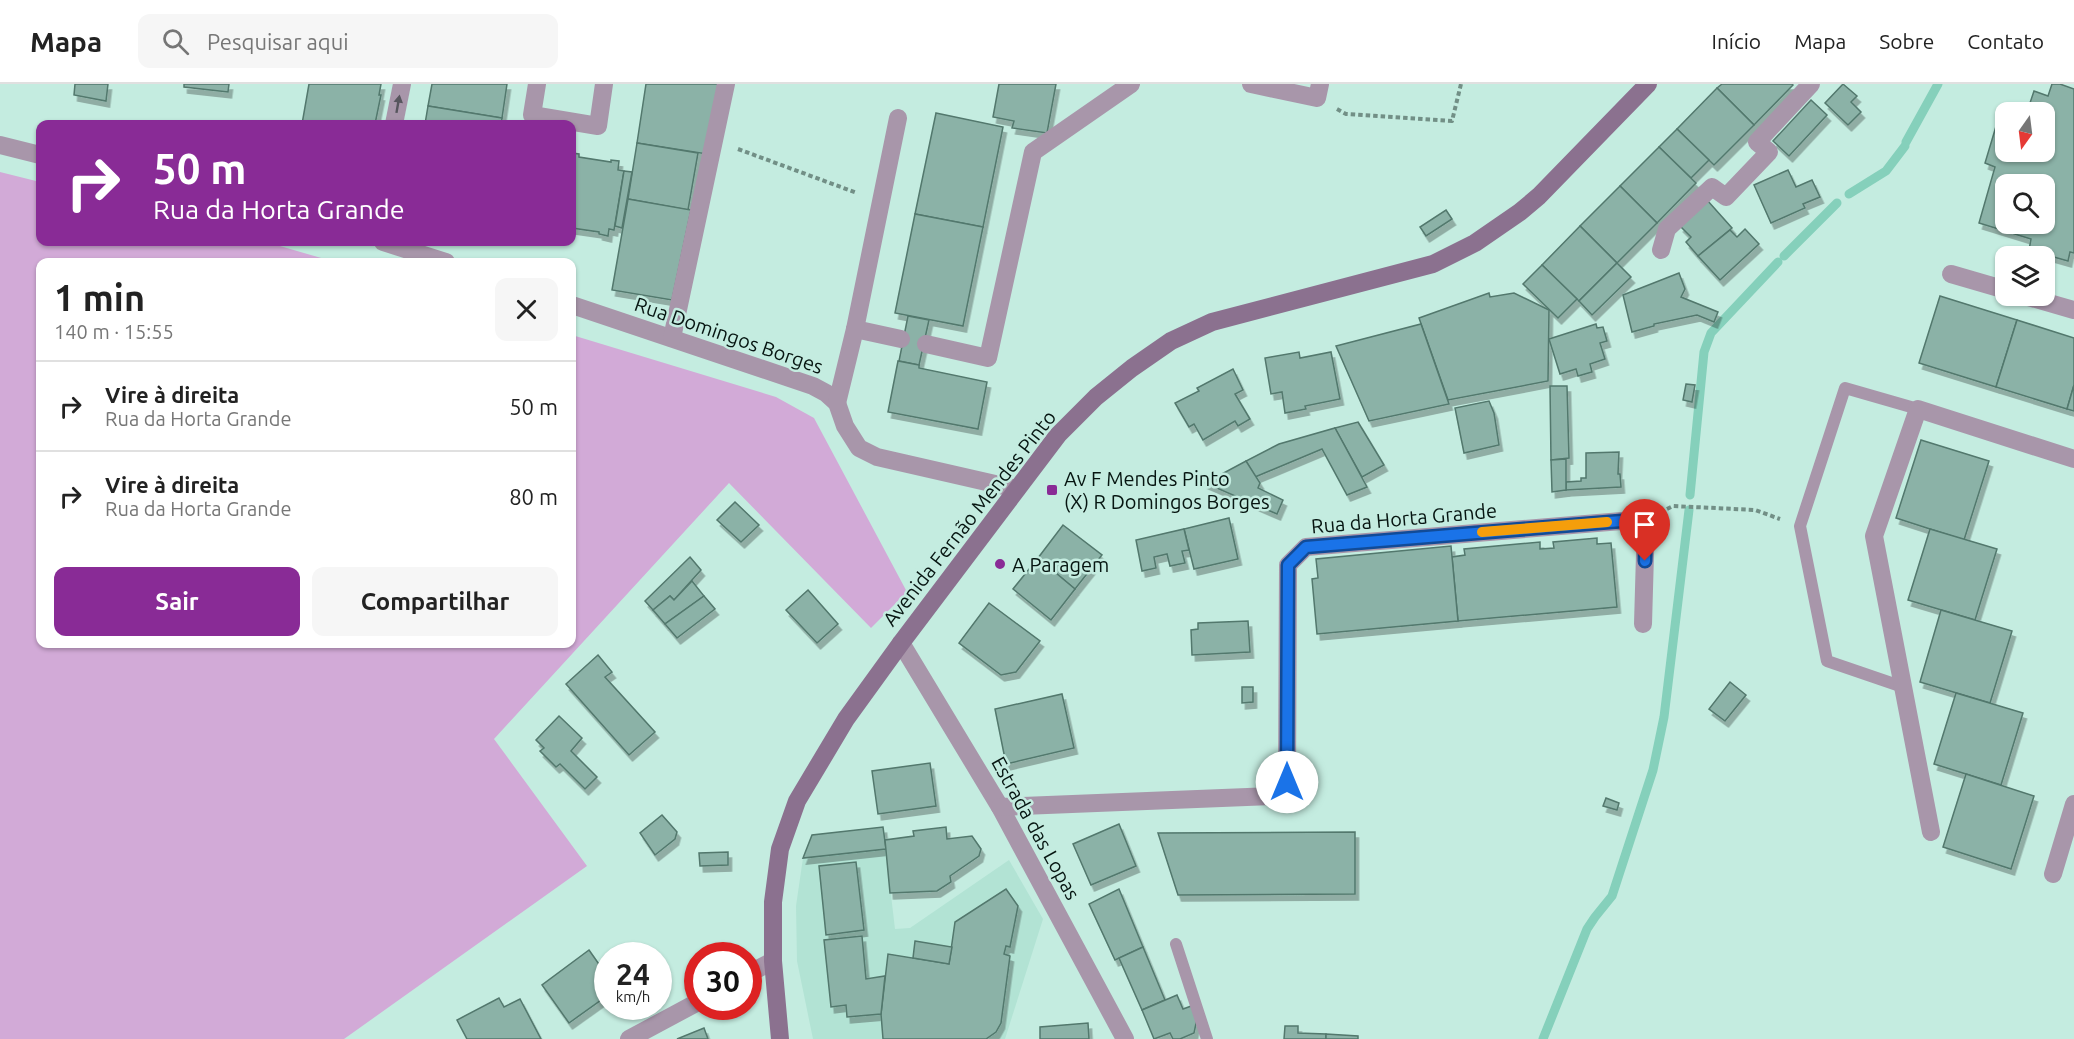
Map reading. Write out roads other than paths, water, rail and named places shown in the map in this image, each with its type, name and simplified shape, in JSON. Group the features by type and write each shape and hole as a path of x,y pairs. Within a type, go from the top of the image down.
{"main road":[{"name":"Avenida Fernão Mendes Pinto","path":"780,1039 773,961 773,903 780,849 797,801 846,719 1058,435 1088,404 1171,340 1212,322 1433,264 1475,243 1539,196 1648,84"}],"street":[{"path":"395,120 402,84"},
{"path":"537,84 532,116 558,120"},
{"path":"576,123 598,126 604,84"},
{"path":"672,338 726,84"},
{"path":"927,344 988,358 1034,152 1131,84"},
{"path":"1251,84 1319,91"},
{"path":"1661,250 1666,229 1712,187 1726,197 1770,152 1757,142 1811,84"},
{"path":"898,118 855,329 837,403 850,434 859,448 868,453 1017,489"},
{"path":"0,145 36,154"},
{"path":"396,246 433,258"},
{"path":"1952,274 1995,287"},
{"path":"2055,305 2074,310"},
{"name":"Rua Domingos Borges","path":"576,306 813,386 826,393 837,403"},
{"path":"855,329 901,339"},
{"path":"1931,832 1874,536 1918,409 2074,459"},
{"name":"Rua da Horta Grande","path":"1000,807 1273,796 1287,782 1288,565 1306,547 1646,519 1643,624"},
{"name":"Estrada das Lopas","path":"901,643 1000,807 1125,1039"},
{"path":"2053,874 2074,804"},
{"path":"762,967 773,961"},
{"path":"629,1039 684,1010"}],"lane":[{"path":"1903,687 1827,661 1800,526 1845,388 1918,409"},
{"path":"1176,944 1207,1039"}],"waterway":[{"path":"1906,142 1938,84"},
{"path":"1849,194 1886,171 1905,146"},
{"path":"1784,256 1837,203"},
{"path":"1690,495 1704,352 1711,333 1778,262"},
{"path":"1543,1039 1587,929 1612,896 1653,770 1664,717 1689,510"}],"place":[{"name":"Av F Mendes Pinto (X) R Domingos Borges","path":"1052,490"},
{"name":"A Paragem","path":"1000,564"}]}
